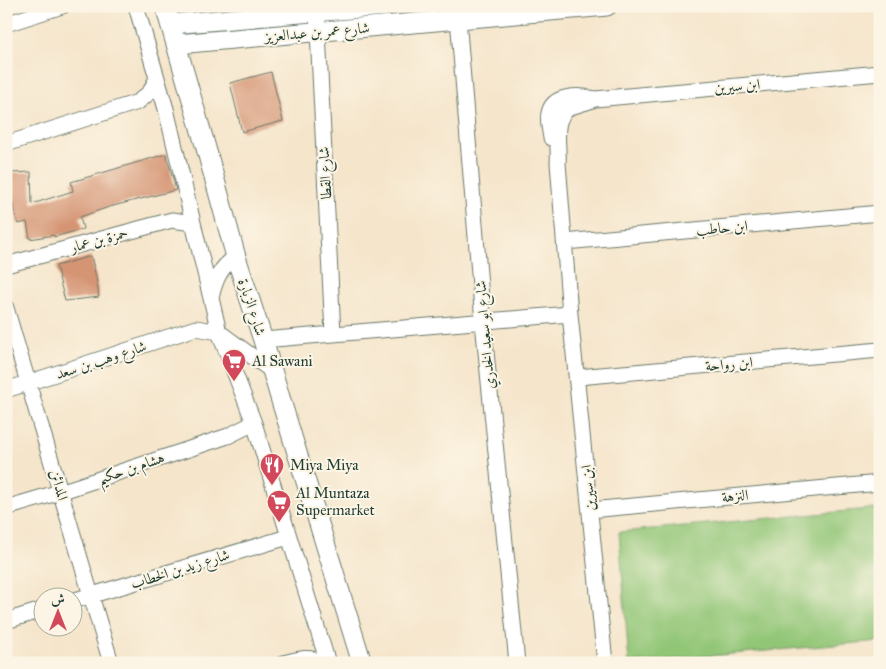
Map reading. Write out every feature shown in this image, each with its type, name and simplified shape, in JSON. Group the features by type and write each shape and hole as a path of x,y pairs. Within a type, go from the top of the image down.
{"street":[{"path":"6,24 62,6"},
{"path":"136,6 166,109 220,332 254,424 328,663"},
{"name":"شارع الزبارة","path":"165,6 236,257 362,663"},
{"name":"شارع عمر بن عبدالعزيز","path":"171,24 263,11 317,12 385,6"},
{"name":"شارع عمر بن عبدالعزيز","path":"177,44 318,32 457,13 607,6"},
{"path":"263,11 264,36"},
{"name":"شارع القطا","path":"317,12 333,334"},
{"name":"شارع ابو سعيد الخدري","path":"457,13 483,322 517,663"},
{"name":"ابن سيرين","path":"605,663 578,377 570,314 558,163 558,124 563,114 570,108 594,99 880,73"},
{"path":"138,102 150,92 157,78"},
{"path":"6,144 138,102 153,103 166,109"},
{"name":"ابن حاطب","path":"564,242 880,213"},
{"name":"حمزة بن عمار","path":"6,265 172,220 193,223"},
{"path":"196,328 206,315 220,272 236,257"},
{"name":"المدائن","path":"6,308 111,663"},
{"path":"263,340 570,314"},
{"name":"شارع وهب بن سعد","path":"6,390 196,328 220,332 272,371"},
{"name":"ابن رواحة","path":"578,377 880,350"},
{"name":"هشام بن حكيم","path":"6,508 228,436 254,424"},
{"name":"النزهة","path":"590,510 880,483"},
{"name":"شارع زيد بن الخطاب","path":"82,598 288,536"},
{"path":"6,622 32,613"},
{"path":"284,663 303,658 316,659 322,663"}],"green space":[{"path":"880,508 880,641 629,663 619,532"}],"building":[{"path":"271,72 283,121 242,132 230,83"},
{"path":"166,154 176,190 109,207 80,217 83,229 54,237 54,235 30,239 27,222 18,224 11,198 10,173 31,172 32,204 73,191 71,182"},
{"path":"91,256 99,297 65,301 56,266"}],"place":[{"name":"Al Sawani","path":"234,382"},
{"name":"Miya Miya","path":"272,486"},
{"name":"Al Muntaza Supermarket","path":"279,523"}]}
